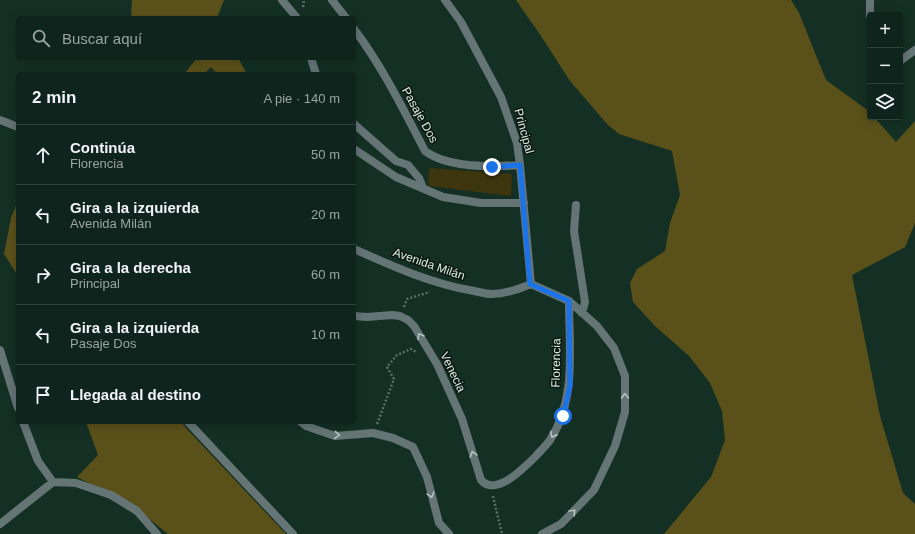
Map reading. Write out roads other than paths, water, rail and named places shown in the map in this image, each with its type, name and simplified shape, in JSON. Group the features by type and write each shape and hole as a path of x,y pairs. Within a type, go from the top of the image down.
{"street":[{"path":"282,0 295,16"},
{"path":"332,0 344,16"},
{"name":"Principal","path":"444,0 461,22 501,96 517,144 524,203 530,284"},
{"path":"870,0 870,12"},
{"name":"Pasaje Dos","path":"356,31 366,44 395,94 425,151 432,156 445,161 492,167 520,165"},
{"path":"903,59 915,50"},
{"path":"311,60 315,72"},
{"path":"0,120 16,126"},
{"path":"356,126 396,161 408,165 419,178 422,188"},
{"path":"356,150 396,177 443,197 481,203 524,203"},
{"path":"576,205 574,232 585,302 582,313"},
{"name":"Avenida Milán","path":"356,251 408,272 450,286 492,294 512,292 530,284"},
{"path":"530,284 569,301 597,326 614,348 625,376 626,412 615,446 594,490 561,524 542,534"},
{"name":"Florencia","path":"491,486 507,481 521,472 550,441 563,416 570,386 569,301"},
{"name":"Venecia","path":"356,316 400,316 408,320 414,326 437,364 462,419 481,480 486,485 491,486"},
{"path":"0,350 16,402"},
{"path":"24,424 38,461 53,482"},
{"path":"190,424 293,534"},
{"path":"304,424 334,436 373,433 393,438 412,447 427,478 439,523 449,534"},
{"path":"0,524 53,482 76,483 111,495 137,511 157,534"}]}
